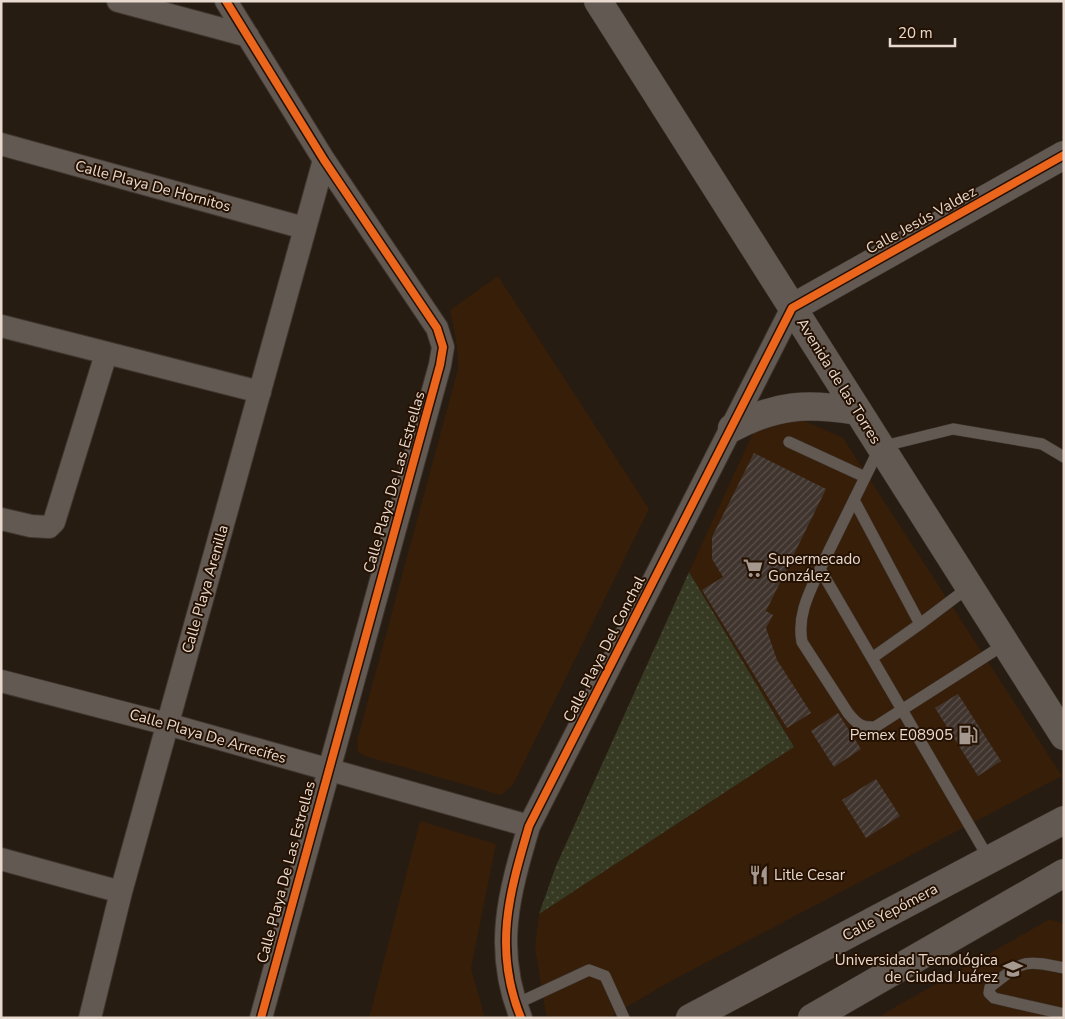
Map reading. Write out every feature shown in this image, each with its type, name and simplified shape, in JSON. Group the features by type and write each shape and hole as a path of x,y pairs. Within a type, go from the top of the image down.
{"main road":[{"name":"Avenida de las Torres","path":"598,1 1064,736"},
{"name":"Calle Jesús Valdez","path":"792,308 1064,155"},
{"path":"732,428 756,415 780,408 803,405 857,411"},
{"name":"Calle Yepómera","path":"690,1018 1064,820"},
{"path":"812,1018 1064,873"}],"street":[{"path":"118,1 248,36"},
{"name":"Calle Playa De Las Estrellas","path":"226,1 324,160 437,328 443,347 440,365 261,1018"},
{"name":"Calle Playa De Hornitos","path":"1,144 304,228"},
{"name":"Calle Playa Arenilla","path":"90,1018 121,892 324,160"},
{"name":"Calle Playa Del Conchal","path":"519,1011 507,968 504,938 510,892 529,826 792,308"},
{"path":"1,326 260,392"},
{"path":"1,519 31,526 49,527 58,512 106,354"},
{"name":"Calle Playa De Arrecifes","path":"1,681 167,724 529,826"},
{"path":"1,859 121,892"}],"lane":[{"path":"1005,644 875,727 862,727 855,723 806,651 800,632 803,606 880,447 953,429 1042,444 1064,457"},
{"path":"788,442 865,477"},
{"path":"854,500 920,624"},
{"path":"820,569 989,859"},
{"path":"872,658 969,587"},
{"path":"1064,968 1034,962 1024,963 990,986 989,993 994,998 1064,1014"},
{"path":"519,1011 589,970 605,976 624,1018"}],"shaded area":[{"path":"498,276 649,509 513,785 501,795 365,756 358,752 357,741 458,369 457,346 450,310"},
{"path":"787,413 843,438 1062,776 669,982 608,1018 550,1018 546,1014 535,948 539,914 794,747 689,572 759,420"},
{"path":"420,821 496,844 471,968 485,1018 369,1018"},
{"name":"Universidad Tecnológica de Ciudad Juárez","path":"1050,919 1064,924 1064,1018 882,1018 883,1014"}],"green space":[{"path":"689,572 794,747 539,914 556,866"}],"building":[{"name":"Supermecado González","path":"754,453 826,489 766,611 773,615 766,628 777,660 811,713 787,728 702,590 723,577 712,559 712,537"},
{"name":"Pemex E08905","path":"958,694 1001,761 978,776 935,708"},
{"path":"838,713 861,749 834,767 811,731"},
{"path":"876,779 900,816 866,838 842,800"}],"cycle path":[{"path":"226,1 324,160 437,328 443,347 440,365 261,1018"},
{"path":"521,1018 512,993 506,945 510,898 529,826 792,308 1064,155"}],"place":[{"name":"Supermecado González","path":"753,568"},
{"name":"Pemex E08905","path":"968,735"},
{"name":"Litle Cesar","path":"759,875"},
{"name":"Universidad Tecnológica de Ciudad Juárez","path":"1013,969"}]}
